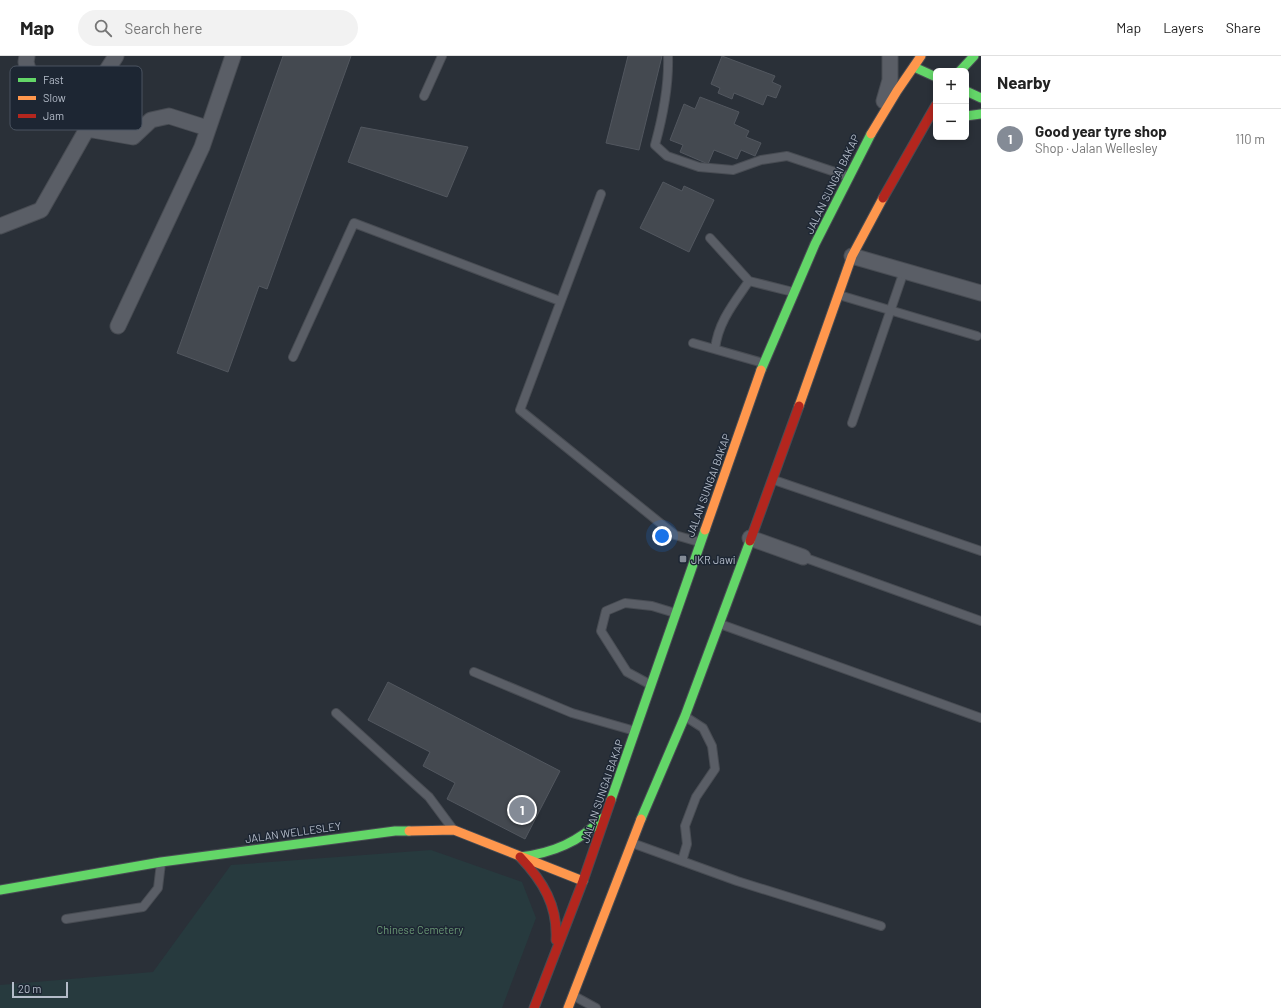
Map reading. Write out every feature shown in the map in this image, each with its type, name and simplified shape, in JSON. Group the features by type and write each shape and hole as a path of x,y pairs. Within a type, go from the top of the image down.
{"main road":[{"name":"JALAN SUNGAI BAKAP","path":"534,1008 583,881 763,363 793,293 848,176 879,119 922,56"},
{"path":"962,68 970,57 981,64"},
{"path":"914,66 933,76"},
{"path":"969,92 981,98"},
{"path":"568,1008 631,843 685,716 750,538 773,480 852,256 894,176 933,111"},
{"path":"969,116 981,114"},
{"path":"894,176 926,143"},
{"path":"520,857 542,854 568,846 594,828 605,816"},
{"name":"JALAN WELLESLEY","path":"0,890 161,862 395,831 454,830 583,881"},
{"path":"520,857 534,869 552,900 556,918 554,953"}],"street":[{"path":"27,56 27,66"},
{"path":"110,66 116,56"},
{"path":"118,326 202,147 207,128 233,56"},
{"path":"879,119 890,80 890,56"},
{"path":"142,128 151,120 169,116 207,128"},
{"path":"0,226 41,210 86,130"},
{"path":"93,130 133,137 140,130"},
{"path":"852,256 981,293"},
{"path":"750,538 803,557"}],"lane":[{"path":"424,96 442,56"},
{"path":"668,56 669,68 662,121 655,145 667,156 699,167 733,170 761,160 787,156 848,176"},
{"path":"601,194 520,410 675,535 700,542"},
{"path":"293,357 354,223 560,301"},
{"path":"710,238 749,281 793,293"},
{"path":"852,423 904,271"},
{"path":"715,349 716,337 726,314 749,281"},
{"path":"838,295 977,336"},
{"path":"693,343 763,363"},
{"path":"773,480 981,551"},
{"path":"803,557 981,621"},
{"path":"652,686 627,672 601,631 606,611 625,603 652,606 676,613"},
{"path":"719,623 981,718"},
{"path":"474,672 572,713 635,731"},
{"path":"336,714 430,797 454,830"},
{"path":"682,861 687,844 686,826 696,797 714,768 712,746 703,728 685,716"},
{"path":"631,843 736,881 881,926"},
{"path":"66,919 143,907 158,888 161,862"},
{"path":"573,995 596,1008"}],"green space":[{"name":"Chinese Cemetery","path":"431,850 522,882 536,918 502,1008 0,1008 0,985 153,972 231,865"}],"building":[{"path":"283,56 351,56 267,289 259,286 228,372 177,353"},
{"path":"628,56 662,56 639,150 606,143"},
{"path":"722,56 775,76 772,82 781,86 776,98 767,95 763,105 734,93 732,99 718,93 720,88 711,84"},
{"path":"700,97 739,112 734,124 749,131 746,137 761,143 755,156 741,150 737,159 714,150 708,164 680,152 683,145 670,140 684,104 695,109"},
{"path":"361,127 468,147 447,197 348,162"},
{"path":"663,182 682,191 684,186 714,200 689,252 640,228"},
{"path":"388,682 560,771 525,839 447,799 455,783 423,766 430,752 368,720"}],"traffic: fast":[{"path":"963,68 974,56"},
{"path":"914,67 933,76"},
{"path":"969,92 981,98"},
{"path":"969,116 981,114"},
{"path":"761,370 815,244 871,134"},
{"path":"611,800 705,530"},
{"path":"641,819 685,716 750,541"},
{"path":"520,857 544,853 565,845 585,834 603,818"},
{"path":"0,890 161,862 395,831 409,831"}],"traffic: slow":[{"path":"871,134 897,91 921,56"},
{"path":"799,406 852,256 883,198"},
{"path":"705,530 761,370"},
{"path":"568,1008 641,819"},
{"path":"409,831 454,830 583,881"}],"traffic: jam":[{"path":"883,198 933,110"},
{"path":"750,541 799,406"},
{"path":"534,1008 583,881 611,800"},
{"path":"520,857 536,875 552,905 556,928 556,940"}],"place":[{"name":"JKR Jawi","path":"683,559"},
{"name":"Good year tyre shop","path":"522,810"}]}
